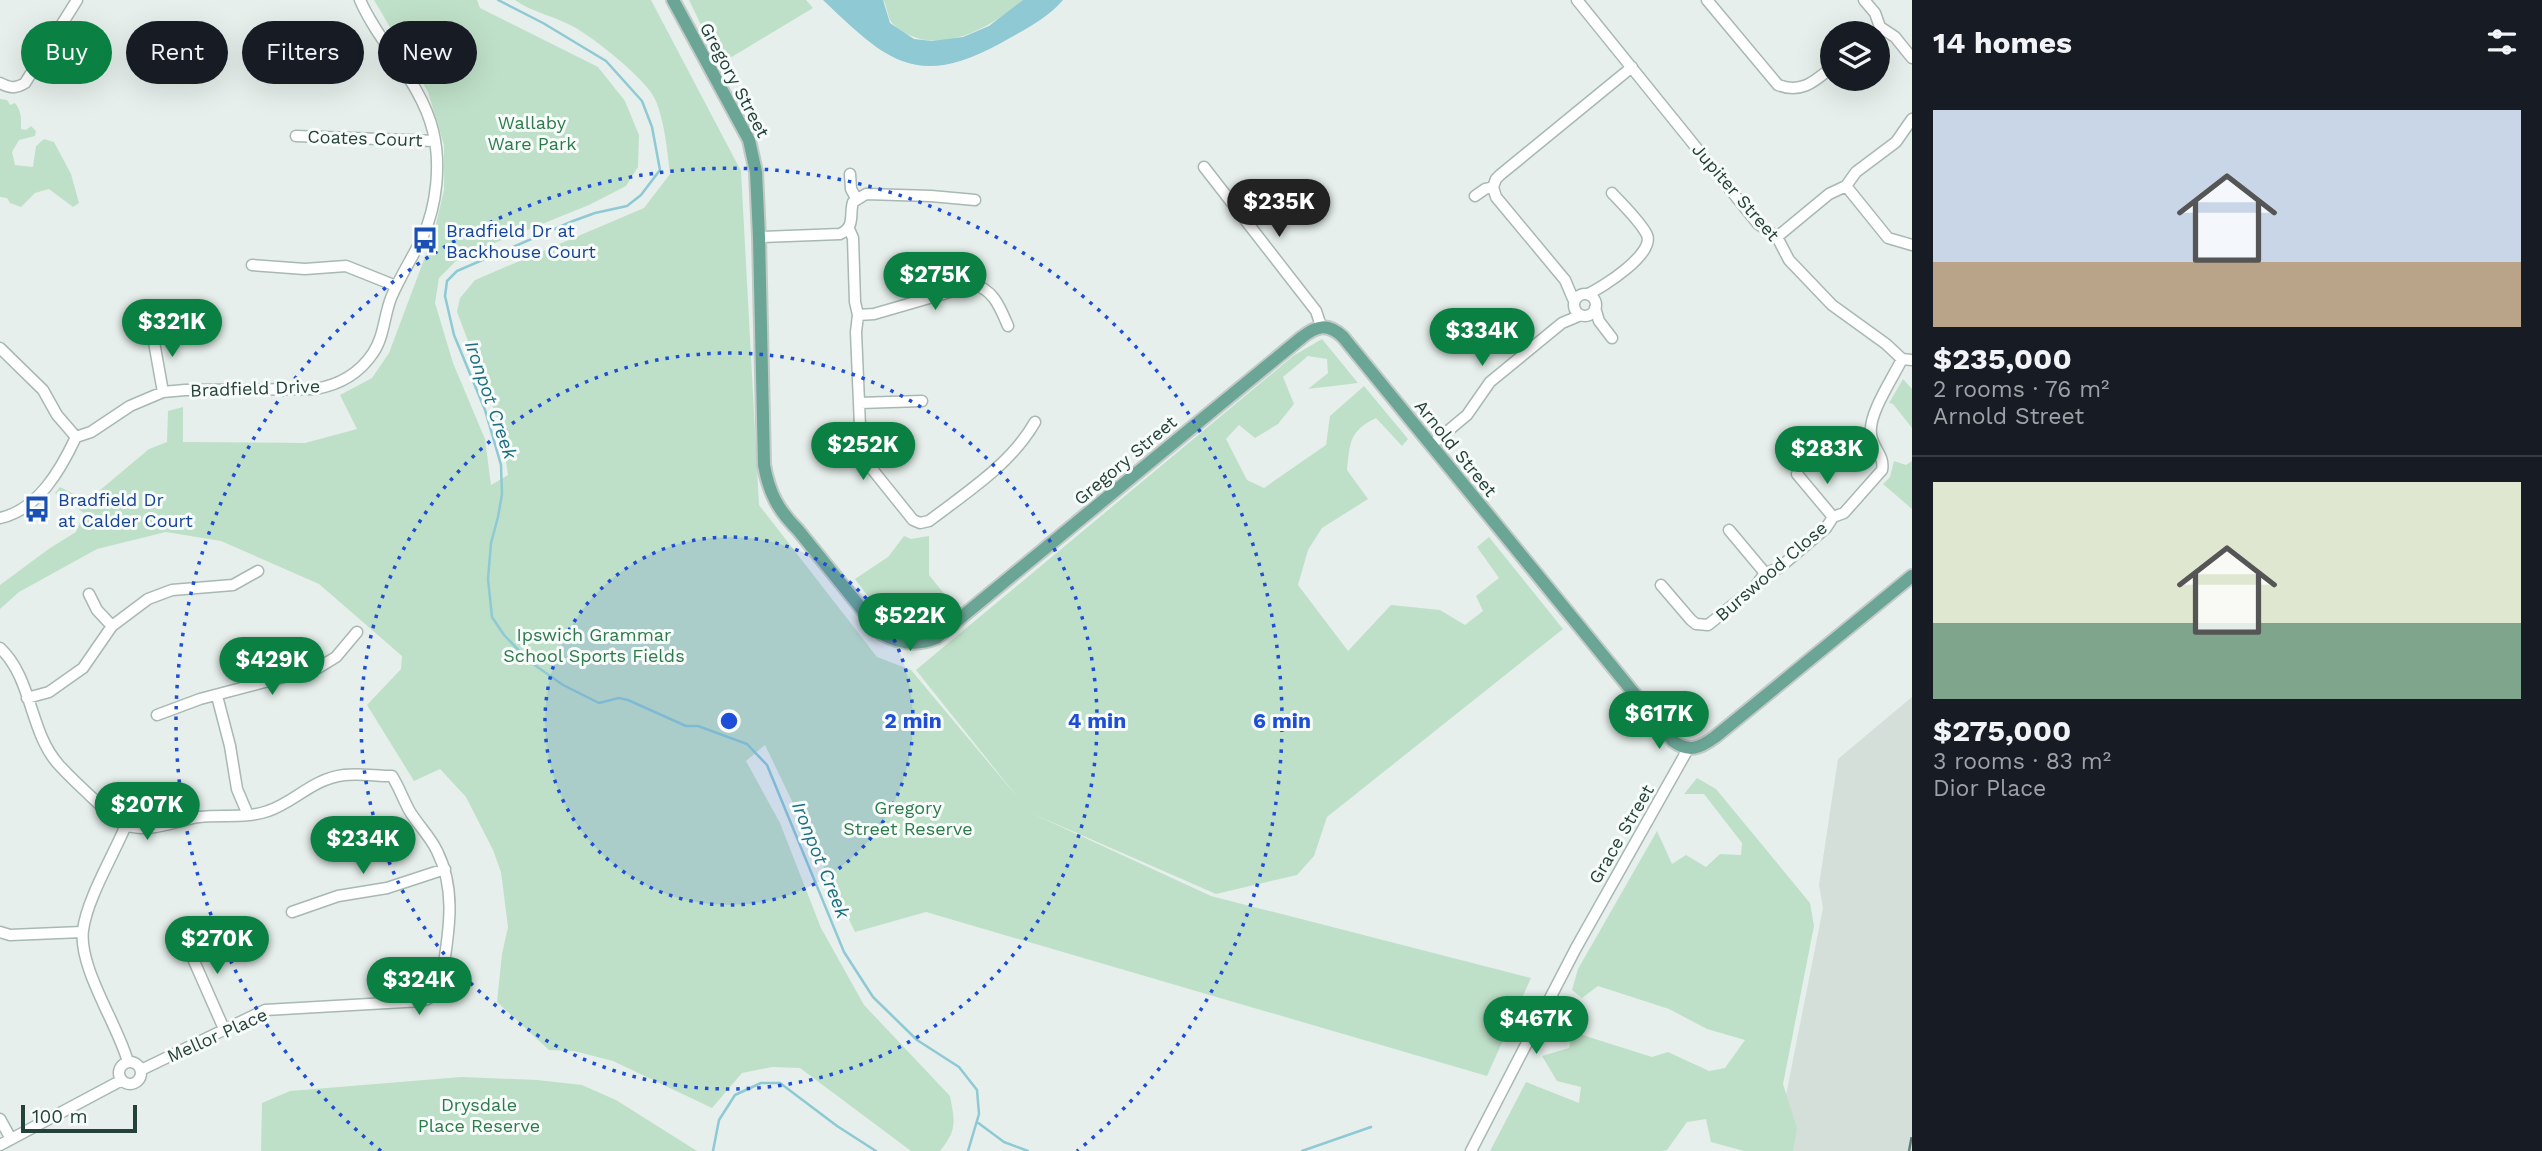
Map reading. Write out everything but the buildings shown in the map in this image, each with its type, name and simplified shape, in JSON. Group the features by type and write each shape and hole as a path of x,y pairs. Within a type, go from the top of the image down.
{"main road":[{"name":"Gregory Street","path":"673,0 749,140 755,162 765,431 776,490 798,530 870,619 891,632 910,636 928,635 952,624 1301,338 1321,326"},
{"name":"Arnold Street","path":"1321,326 1331,327 1343,337 1673,741 1688,749"},
{"path":"1688,749 1694,749 1715,737 1912,576"}],"street":[{"name":"Bradfield Drive","path":"76,437 91,432 130,406 163,392 316,389 336,384 360,368 373,354 381,337 396,286 425,232 435,190 438,159 427,110 360,0"},
{"name":"Jupiter Street","path":"1577,0 1759,223 1777,237 1789,260 1813,287 1850,320 1907,359"},
{"path":"1707,0 1778,85 1794,89 1807,86 1820,76"},
{"path":"1864,0 1875,13 1876,21"},
{"path":"0,83 9,88 17,88 25,83 75,1"},
{"path":"1890,35 1895,37 1912,58"},
{"path":"1612,338 1603,327 1591,299 1565,280 1496,197 1493,187 1500,174 1632,67"},
{"path":"1777,237 1829,194 1846,186 1856,172 1896,142 1912,119"},
{"name":"Coates Court","path":"296,136 435,141"},
{"name":"Arnold Street","path":"1204,167 1316,311 1321,326"},
{"path":"850,174 850,189 856,198"},
{"path":"1846,186 1888,238 1912,245"},
{"path":"1475,196 1493,187"},
{"path":"1431,445 1467,415 1490,382 1562,323 1591,313 1591,299 1643,254 1648,242 1646,233 1612,193"},
{"path":"975,200 866,194 856,198 852,205 849,229 853,238 855,302 858,315 856,332 861,450 865,460 912,520 920,523 929,520 989,475 1026,439 1035,422"},
{"path":"759,237 840,233 849,229"},
{"path":"252,265 305,269 346,266 396,286"},
{"path":"1565,280 1576,311 1603,327"},
{"path":"858,315 873,314 974,285 991,294 1000,306 1008,326"},
{"path":"1562,323 1578,295 1591,299"},
{"path":"151,327 163,392"},
{"path":"0,348 43,390 57,415 76,437 71,450 33,502 17,513 0,518"},
{"name":"Burswood Close","path":"1661,585 1690,620 1703,626 1712,622 1755,587 1765,573 1779,568 1826,528 1833,517 1844,513 1882,470 1882,457 1873,444 1871,425 1907,359"},
{"path":"859,403 922,401"},
{"path":"1797,474 1833,517"},
{"path":"1729,530 1765,573"},
{"path":"27,698 49,692 83,668 112,626 148,599 172,590 233,585 258,571"},
{"path":"89,594 97,610 112,626"},
{"path":"157,715 200,699 318,668 336,657 356,632"},
{"path":"0,648 14,666 37,727 58,765 126,825 163,826 200,817 248,815 237,789 230,746 216,696"},
{"name":"Grace Street","path":"1471,1151 1576,948 1688,749"},
{"name":"Mellor Place","path":"141,1070 265,1010 422,1002 438,993 450,924 449,886 436,849 409,809 392,776 344,775 305,789 267,812 248,815"},
{"path":"126,825 87,912 82,932 86,959 128,1062"},
{"path":"292,912 338,896 387,888 444,869"},
{"path":"189,930 194,961 223,1029"},
{"path":"0,932 10,936 82,932"},
{"path":"0,1145 122,1080 134,1084 140,1078 141,1070 136,1063 128,1062"},
{"path":"122,1080 120,1072 128,1062"},
{"path":"0,1119 11,1139"}],"shaded area":[{"path":"1912,697 1912,1151 1775,1151 1823,908 1819,885 1838,759"}],"green space":[{"path":"374,0 477,0 480,8 598,67 625,101 639,135 638,167 626,186 589,205 460,257 439,278 435,303 453,363 485,439 491,485 508,475 501,428 457,312 460,298 475,280 644,208 670,174 661,117 655,99 642,81 583,32 515,0 651,0 741,171 759,505 877,657 911,670 1019,799 916,670 1293,356 1322,339 1358,383 1308,389 1328,373 1327,359 1308,356 1283,377 1294,404 1278,424 1255,438 1239,425 1226,439 1247,480 1264,488 1326,445 1330,416 1364,386 1408,439 1402,446 1376,418 1356,433 1350,445 1347,470 1368,499 1322,528 1308,550 1298,585 1348,651 1391,605 1440,610 1465,625 1483,611 1476,596 1499,578 1477,547 1489,537 1563,629 1327,817 1314,856 1297,875 1216,894 1031,813 1211,896 1531,978 1487,1076 926,912 855,932 765,745 746,761 780,823 821,928 864,1005 950,1096 953,1125 940,1151 911,1151 800,1068 772,1067 742,1073 712,1108 613,1061 574,1051 549,1050 497,1002 508,927 501,872 493,850 466,797 440,769 414,781 367,705 401,669 402,656 319,584 221,541 166,532 97,549 19,592 0,609 0,585 76,532 84,513 55,493 60,487 87,501 149,449 167,442 168,411 183,407 183,442 305,443 357,429 340,395 372,378 389,353 434,233 444,190 444,145 423,84 477,84 477,21 386,21"},
{"path":"689,0 806,0 813,8 720,64"},
{"path":"883,0 1023,0 978,30 960,37 925,40 908,35 893,24"},
{"path":"0,99 7,100 10,105 15,103 20,113 21,129 26,130 31,126 36,131 35,136 19,140 12,152 15,165 33,167 36,146 44,139 54,142 71,174 79,203 73,207 49,189 35,193 21,207 10,203 7,198 0,197"},
{"path":"1903,379 1912,389 1912,428 1893,404 1889,403"},
{"path":"1894,461 1906,465 1912,461 1912,509 1883,484 1890,477"},
{"path":"904,536 911,539 929,536 929,575 955,607 932,623 920,627 897,622 887,615 855,579 888,557"},
{"path":"1697,778 1716,789 1810,903 1814,926 1783,1084 1797,1128 1793,1151 1744,1151 1711,1142 1706,1119 1687,1122 1667,1150 1662,1151 1490,1151 1526,1082 1579,1103 1581,1087 1557,1081 1542,1056 1569,1048 1573,1032 1652,1057 1668,1052 1709,1071 1725,1068 1745,1040 1707,1029 1669,1009 1598,986 1582,998 1572,990 1578,969 1657,831 1672,864 1686,855 1706,867 1720,854 1741,855 1742,843 1704,794 1684,794"},
{"name":"Drysdale Place Reserve","path":"461,1077 582,1085 616,1100 697,1151 261,1151 262,1103 290,1091"}],"water":[{"path":"823,0 883,0 890,23 914,39 932,41 963,37 989,26 1023,0 1063,0 1034,24 972,57 946,65 924,66 904,62 865,39"}],"waterway":[{"name":"Ironpot Creek","path":"498,0 543,23 606,61 642,101 652,127 660,170 641,195 627,206 573,221 457,271 447,281 445,296 454,335 485,410 501,465 502,494 491,543 488,579 492,617 504,635 529,661 563,685 599,703 619,698 628,700 686,726 698,726 747,744 767,765 844,952 873,997 917,1040 959,1067 977,1090 979,1114 968,1151"},
{"name":"Ironpot Creek","path":"713,1151 719,1120 735,1095 761,1083 780,1083 837,1126 876,1151"},
{"path":"977,1122 1004,1142 1028,1151"},
{"path":"1302,1151 1371,1127"}],"railway":[{"path":"1909,1151 1912,1135"}],"place":[{"name":"Bradfield Dr at Backhouse Court","path":"425,240"},
{"name":"Bradfield Dr at Calder Court","path":"37,509"}],"park label":[{"name":"Wallaby Ware Park","path":"532,132"},
{"name":"Ipswich Grammar School Sports Fields","path":"594,644"},
{"name":"Gregory Street Reserve","path":"908,817"}]}
